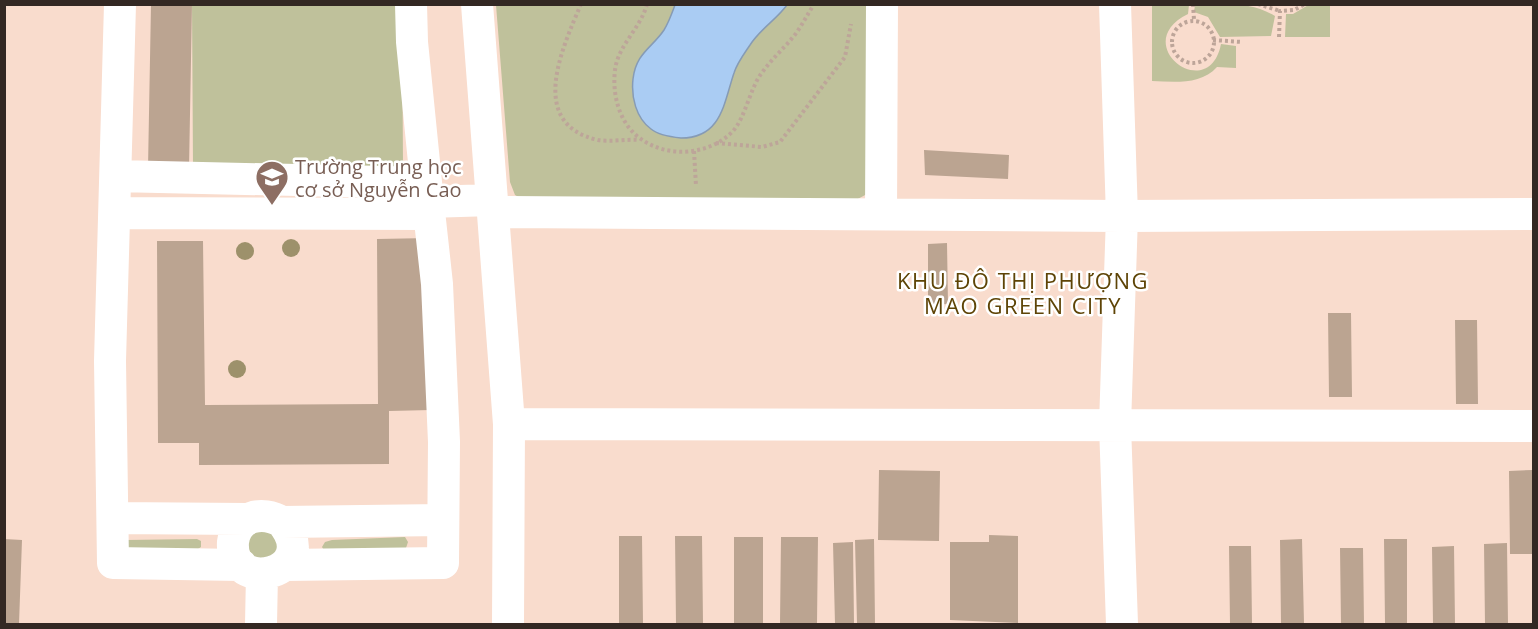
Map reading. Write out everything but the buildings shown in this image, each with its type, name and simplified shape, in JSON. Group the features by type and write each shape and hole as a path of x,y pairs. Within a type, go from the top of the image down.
{"street":[{"path":"120,4 110,361 113,562 263,568 442,563 444,442 437,284 412,42 411,4"},
{"path":"477,4 508,424 508,624"},
{"path":"881,214 882,4"},
{"path":"1115,4 1122,216 1115,425 1122,624"},
{"path":"116,176 345,181 428,200 492,206 881,214 1122,216 1533,214"},
{"path":"180,213 181,177"},
{"path":"250,179 250,213"},
{"path":"282,180 282,214"},
{"path":"345,181 346,214"},
{"path":"115,213 346,214 428,200"},
{"path":"508,424 1533,426"},
{"path":"113,518 247,519 265,514 282,522 443,520"},
{"path":"247,519 234,536 233,546 263,568"},
{"path":"263,568 293,548 292,538 282,522"},
{"path":"261,624 263,568"}],"path":[{"path":"581,4 556,68 554,80 558,108 566,123 590,137 599,140 641,140"},
{"path":"647,4 620,53 615,68 615,89 621,117 634,135 672,153 694,151 716,143 734,130 760,74 796,33 814,4"},
{"path":"1193,4 1194,21"},
{"path":"1258,4 1280,12 1294,10 1305,4"},
{"path":"1279,37 1280,12"},
{"path":"716,143 762,147 780,142 845,57 851,14"},
{"path":"1187,21 1194,21 1206,25 1214,40 1212,51 1202,61 1188,63 1176,55 1171,42 1176,29 1187,21"},
{"path":"1214,40 1242,42"},
{"path":"694,151 696,197"}],"green space":[{"path":"1236,4 1266,11 1275,16 1271,36 1220,37 1208,17 1194,12 1195,5"},
{"path":"1310,4 1330,5 1330,37 1285,37 1286,14 1293,14"},
{"path":"192,5 402,5 403,167 193,168"},
{"path":"496,5 876,5 867,194 854,201 526,201 515,195 510,182"},
{"path":"1152,5 1189,5 1188,14 1171,26 1166,40 1168,53 1177,63 1189,70 1202,70 1214,62 1221,44 1236,46 1236,68 1217,67 1211,73 1195,80 1152,81"},
{"path":"262,524 284,543 262,566 242,542"},
{"path":"405,537 408,542 406,548 325,552 322,547 325,542 332,540"},
{"path":"197,539 201,541 201,547 195,551 126,551 126,540"}],"water":[{"path":"675,5 787,5 758,34 741,59 735,69 724,106 713,125 705,132 681,138 657,133 651,129 638,113 633,93 633,79 637,63 664,30"}],"place":[{"name":"Trường Trung học cơ sở Nguyễn Cao","path":"272,206"}],"district":[{"name":"KHU ĐÔ THỊ PHƯỢNG MAO GREEN CITY","path":"1023,292"}]}
